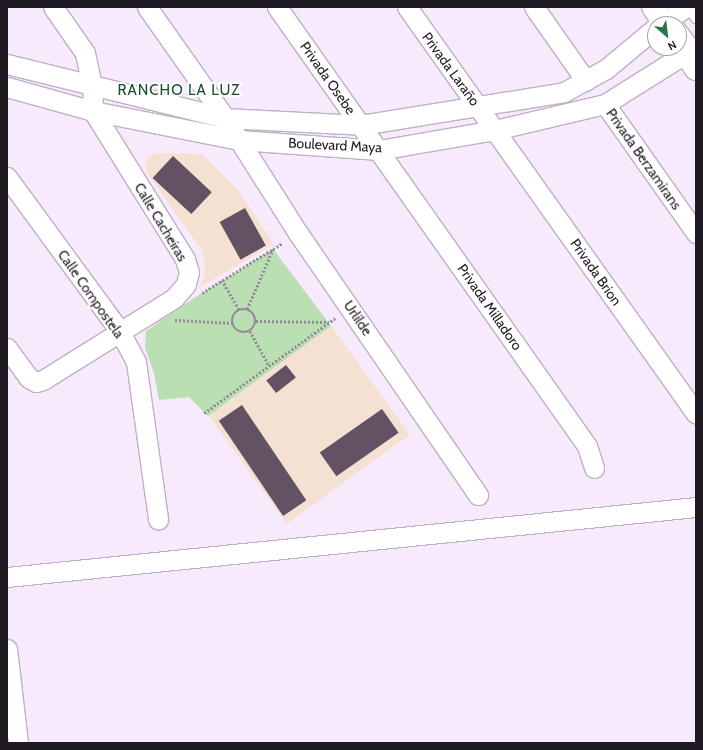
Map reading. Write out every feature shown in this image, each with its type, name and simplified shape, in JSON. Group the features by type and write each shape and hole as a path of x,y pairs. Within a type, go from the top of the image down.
{"street":[{"name":"Calle Cacheiras","path":"8,352 29,378 36,382 43,380 120,330 174,298 186,284 190,272 185,259 93,111 92,86 85,53 53,7"},
{"name":"Urlilde","path":"147,7 225,118 298,233 478,495"},
{"name":"Privada Osebe","path":"278,7 379,150"},
{"name":"Privada Laraño","path":"407,7 495,130"},
{"path":"534,7 586,82"},
{"name":"Boulevard Maya","path":"7,64 225,118 361,125 479,108 564,92 586,82 606,69 647,36"},
{"name":"Boulevard Maya","path":"7,87 93,111 239,140 379,150 495,130 605,104 626,88 691,52"},
{"name":"Privada Berzamirans","path":"605,104 696,233"},
{"name":"Privada Brion","path":"495,130 696,414"},
{"name":"Privada Milladoro","path":"379,150 587,446 594,468"},
{"name":"Calle Compostela","path":"7,177 120,330 136,362 158,519"},
{"path":"7,577 696,507"},
{"path":"7,649 18,743"}],"path":[{"path":"174,298 191,300 298,233"},
{"path":"247,309 273,249"},
{"path":"222,280 239,310"},
{"path":"204,413 350,307"},
{"path":"247,309 254,313 256,321 250,331 239,331 233,323 234,315 239,310 247,309"},
{"path":"170,319 233,323"},
{"path":"256,321 330,322"},
{"path":"250,331 269,366"}],"shaded area":[{"path":"156,153 202,154 239,191 274,244 200,287 204,276 205,262 201,249 147,173 146,164 149,157"},
{"path":"331,326 410,434 287,524 208,415"}],"green space":[{"path":"273,249 331,326 208,416 189,397 159,400 154,373 145,348 146,331 191,300"}],"building":[{"path":"173,156 212,192 191,214 153,178"},
{"path":"245,208 266,246 240,260 220,222"},
{"path":"286,365 296,378 276,393 266,380"},
{"path":"242,405 306,500 283,516 219,421"},
{"path":"382,409 399,433 336,476 320,453"}],"district":[{"name":"RANCHO LA LUZ","path":"179,91"}]}
